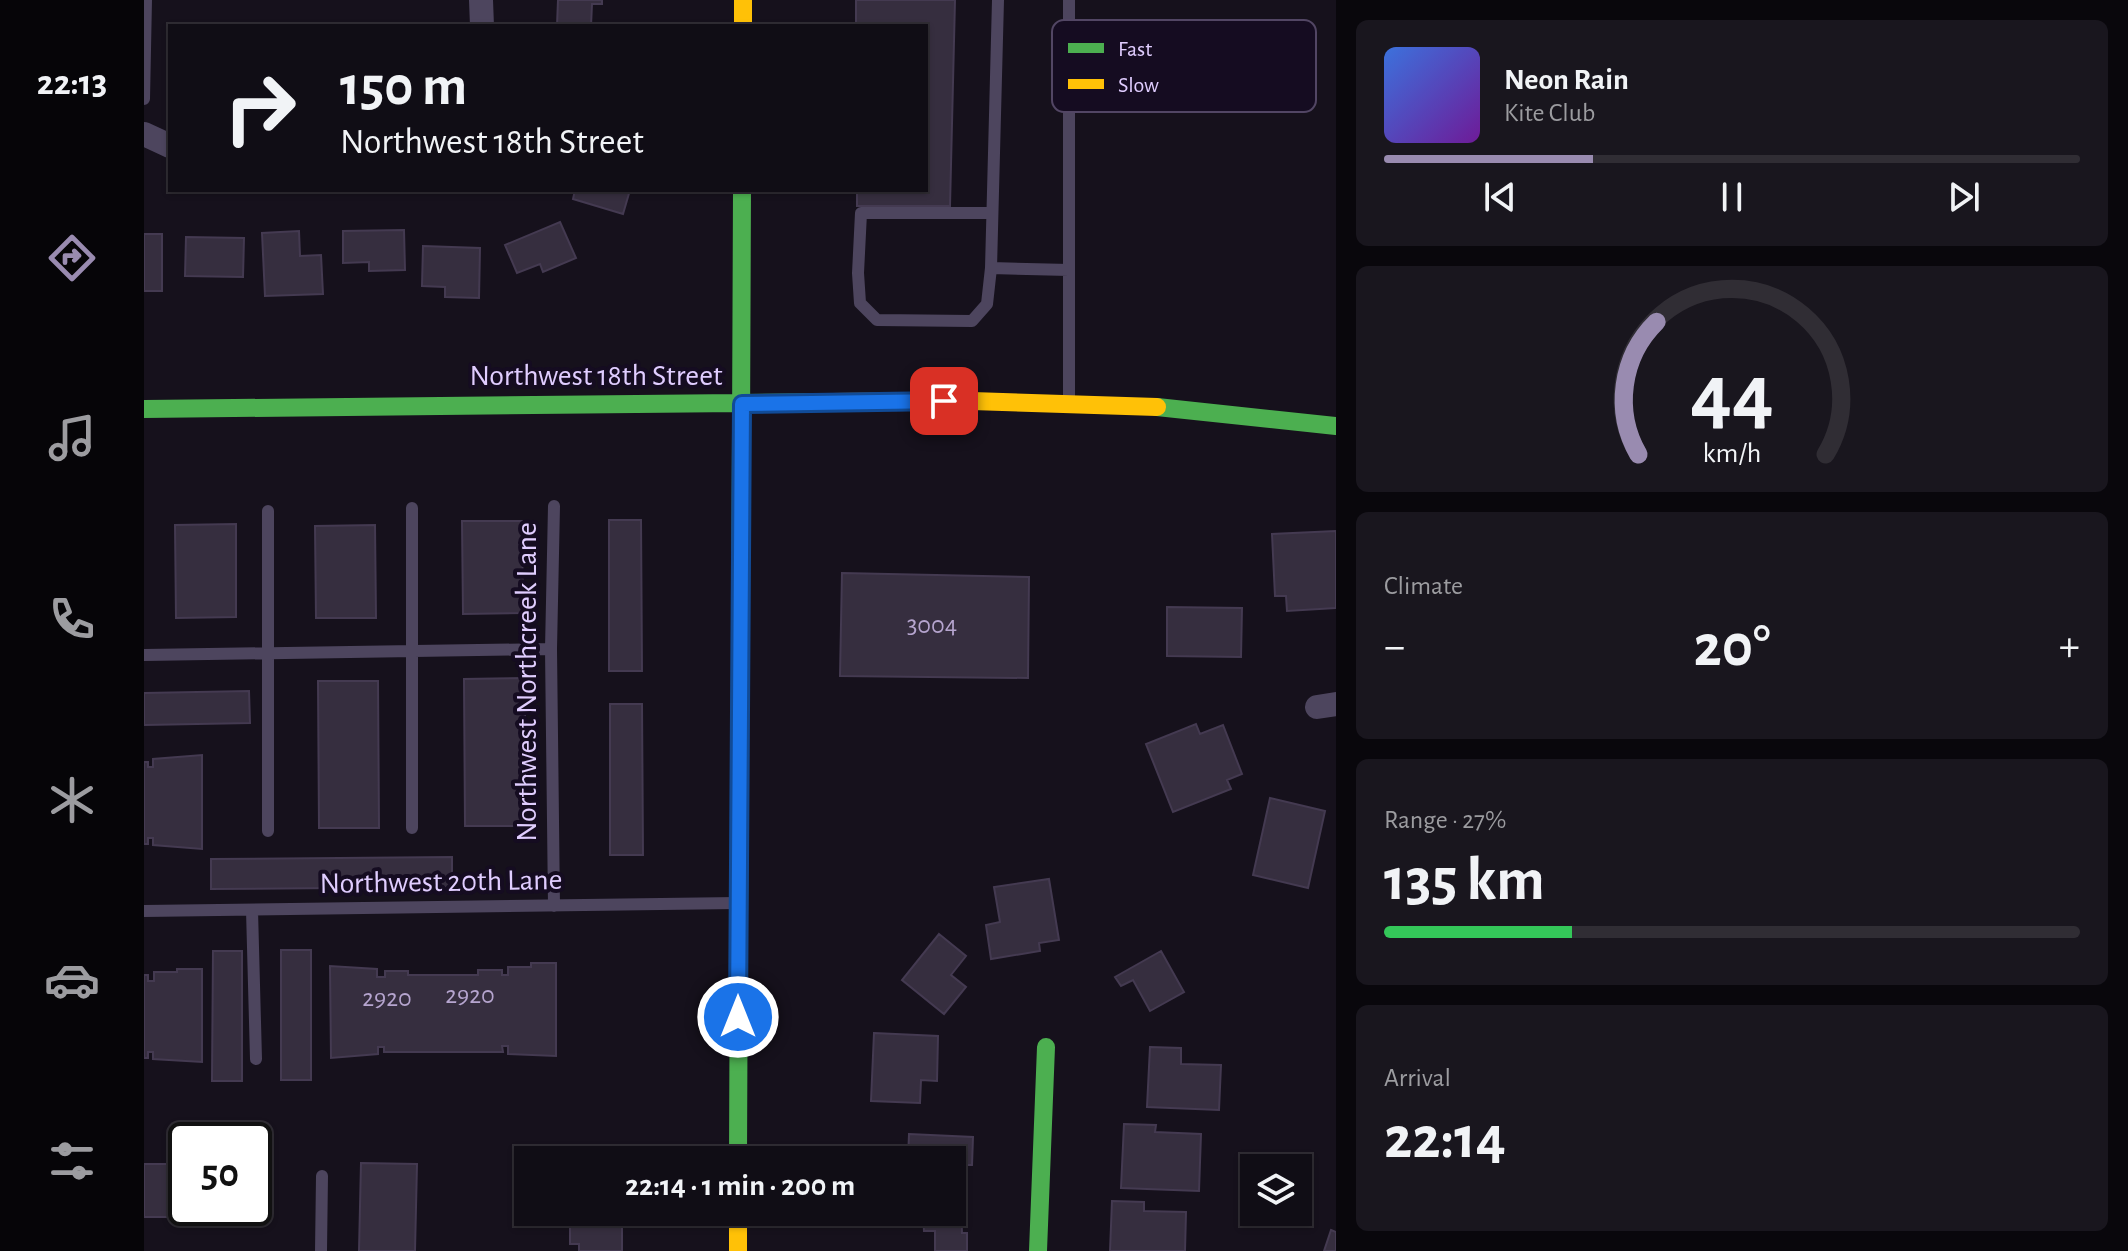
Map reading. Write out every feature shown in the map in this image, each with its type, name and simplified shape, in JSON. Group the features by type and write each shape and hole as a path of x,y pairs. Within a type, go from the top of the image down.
{"main road":[{"path":"743,0 743,24"},
{"path":"738,1146 742,192"},
{"name":"Northwest 18th Street","path":"144,409 972,401 1149,406 1336,426"},
{"path":"1038,1251 1046,1047"},
{"path":"738,1226 738,1251"}],"street":[{"path":"481,0 482,24"},
{"path":"144,134 168,145"}],"lane":[{"path":"144,99 146,0"},
{"path":"991,213 861,213 860,303 877,320 972,321 987,304 991,268 998,0"},
{"path":"1069,112 1069,404"},
{"path":"991,268 1069,270"},
{"name":"Northwest Northcreek Lane","path":"554,506 551,649 554,906"},
{"path":"412,508 412,828"},
{"path":"268,511 268,831"},
{"path":"144,655 551,649"},
{"name":"Northwest 20th Lane","path":"144,911 738,903"},
{"path":"252,910 256,1059"},
{"path":"321,1251 322,1176"}],"building":[{"path":"558,0 602,0 602,4 592,4 591,24 557,24"},
{"path":"856,0 955,0 950,206 857,206 857,192 928,192 928,24 856,24"},
{"path":"575,192 629,192 623,214 573,199"},
{"path":"560,222 576,258 543,272 540,264 517,273 505,245"},
{"path":"404,230 405,270 369,271 369,262 343,263 343,231"},
{"path":"299,231 300,256 321,255 323,294 265,296 262,233"},
{"path":"144,234 162,234 162,291 144,291"},
{"path":"186,237 244,238 243,277 185,276"},
{"path":"423,246 480,248 479,298 445,297 445,287 422,286"},
{"path":"609,520 641,520 642,671 609,671"},
{"path":"462,521 522,521 523,613 463,614"},
{"path":"236,524 236,617 176,618 175,525"},
{"path":"375,525 376,618 316,618 315,526"},
{"path":"1336,531 1336,608 1287,611 1286,596 1275,596 1272,534"},
{"path":"842,573 1029,577 1028,678 840,676"},
{"path":"1167,607 1242,608 1241,657 1167,656"},
{"path":"525,678 525,826 465,826 464,679"},
{"path":"318,681 378,681 379,828 319,828"},
{"path":"249,691 250,723 144,725 144,693"},
{"path":"610,704 642,704 643,855 610,855"},
{"path":"1196,724 1200,734 1223,725 1242,774 1227,780 1231,789 1173,812 1146,744"},
{"path":"202,755 202,849 153,845 153,838 148,838 148,844 144,844 144,762 148,762 148,767 153,767 153,759"},
{"path":"1270,798 1325,811 1308,888 1253,875"},
{"path":"452,857 452,887 211,889 211,859"},
{"path":"1049,879 1059,940 1039,943 1040,951 991,959 986,925 1000,922 994,887"},
{"path":"939,934 966,956 951,975 966,987 944,1014 902,980"},
{"path":"281,950 311,950 311,1080 281,1080"},
{"path":"213,951 242,951 242,1081 212,1081"},
{"path":"1161,951 1184,992 1150,1011 1133,980 1121,986 1115,977"},
{"path":"531,963 556,963 556,1056 508,1054 508,1046 502,1046 503,1052 384,1052 384,1047 378,1047 378,1054 331,1058 330,966 377,969 377,977 385,977 385,971 408,971 408,975 478,975 478,970 502,970 502,975 508,975 508,967 531,967"},
{"path":"177,969 202,969 202,1062 153,1059 153,1052 148,1052 148,1058 144,1058 144,975 148,975 148,981 154,981 154,972 177,972"},
{"path":"874,1033 938,1036 937,1081 921,1080 920,1103 871,1101"},
{"path":"1150,1047 1181,1048 1181,1064 1221,1065 1219,1110 1147,1107"},
{"path":"1124,1124 1156,1125 1155,1132 1201,1134 1199,1191 1121,1188"},
{"path":"909,1134 973,1137 972,1165 967,1165 966,1188 966,1146 909,1146"},
{"path":"361,1163 417,1164 415,1251 359,1251"},
{"path":"144,1164 168,1164 168,1217 144,1217"},
{"path":"1112,1201 1144,1202 1144,1211 1186,1212 1185,1251 1110,1251"},
{"path":"570,1226 622,1226 622,1251 579,1251 579,1244 570,1244"},
{"path":"924,1226 962,1226 962,1233 967,1233 967,1251 935,1251 935,1231 924,1231"},
{"path":"1331,1230 1336,1232 1336,1251 1324,1251"}],"traffic: fast":[{"path":"738,1146 742,192"},
{"path":"144,409 832,402"},
{"path":"1157,407 1336,426"},
{"path":"1038,1251 1046,1047"}],"traffic: slow":[{"path":"743,0 743,24"},
{"path":"832,402 972,401 1157,407"},
{"path":"738,1226 738,1251"}],"route":[{"path":"738,1017 742,404 944,401"}]}
